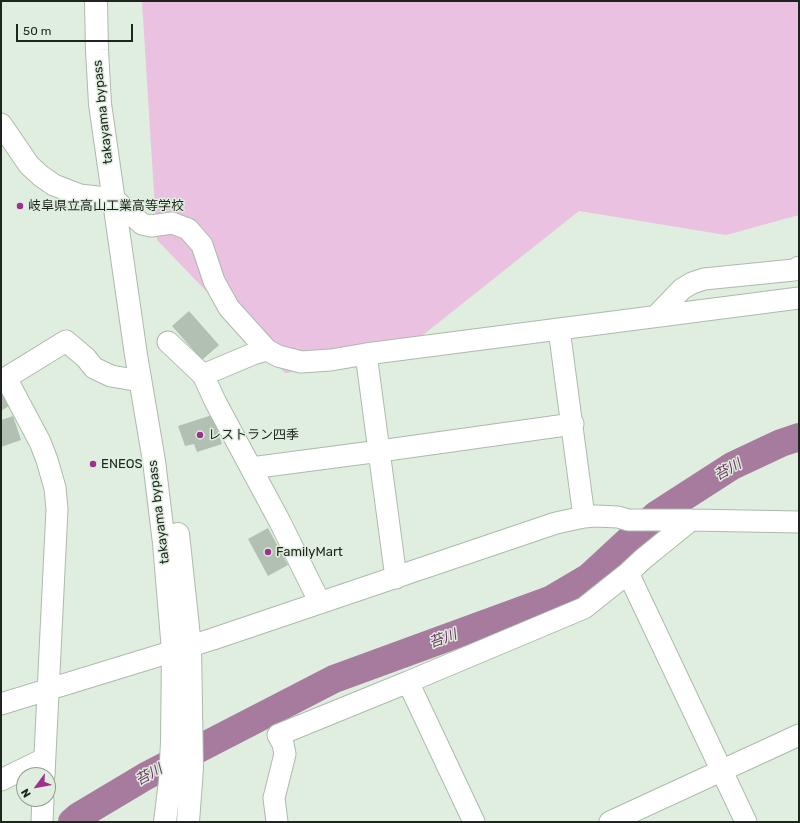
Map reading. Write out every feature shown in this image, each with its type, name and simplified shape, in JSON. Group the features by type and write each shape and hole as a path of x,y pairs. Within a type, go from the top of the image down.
{"highway":[{"name":"takayama bypass","path":"96,1 100,104 140,381 154,461 164,543 182,648 192,728 192,768 188,822"},
{"name":"takayama bypass","path":"114,199 147,352 170,476 178,540 182,648 165,822"}],"street":[{"path":"1,124 29,165 41,176 54,184 80,195 114,199 142,224 151,226 172,223 188,229 202,246 214,281 229,308 267,350 278,356 301,362 331,360 366,354 799,298"},
{"path":"656,316 682,289 692,283 704,279 794,270 799,267"},
{"path":"559,329 573,424 584,517"},
{"path":"44,767 56,509 54,488 47,460 40,442 4,379 66,341 86,358 94,368 111,376 140,381"},
{"path":"168,342 203,375 250,468 280,522 320,603"},
{"path":"203,375 253,354 267,350"},
{"path":"366,354 396,578"},
{"path":"250,468 380,452 573,424"},
{"path":"1,704 182,648 396,578 538,529 584,517 618,517 628,520 799,522"},
{"path":"277,822 274,798 285,754 283,744 278,735 584,608 628,573 682,520"},
{"path":"628,573 746,822"},
{"path":"408,682 474,822"},
{"path":"610,822 799,734"},
{"path":"1,780 16,775"},
{"path":"42,822 43,807"}],"shaded area":[{"path":"142,1 799,1 799,215 726,235 579,211 394,358 285,373 157,240"}],"building":[{"path":"189,311 219,345 202,360 172,326"},
{"path":"1,388 12,404 1,411"},
{"name":"レストラン四季","path":"212,415 222,444 197,452 194,444 185,446 178,426"},
{"path":"13,416 21,440 1,447 1,420"},
{"name":"FamilyMart","path":"268,528 288,565 268,576 248,539"}],"waterway":[{"name":"苔川","path":"72,822 79,816 146,776 334,679 550,600 589,577 656,515 732,466 781,443 799,437"}],"place":[{"name":"岐阜県立高山工業高等学校","path":"20,206"},
{"name":"レストラン四季","path":"200,435"},
{"name":"ENEOS","path":"93,464"},
{"name":"FamilyMart","path":"268,552"}]}
